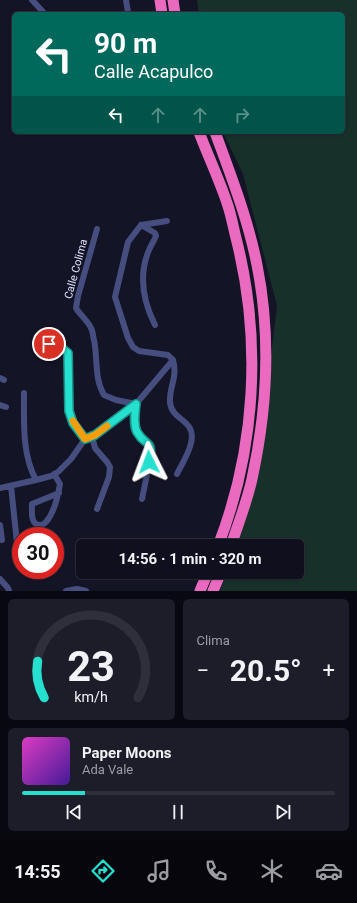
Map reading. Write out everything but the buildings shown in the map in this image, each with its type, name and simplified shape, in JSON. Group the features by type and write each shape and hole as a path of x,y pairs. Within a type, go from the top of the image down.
{"highway":[{"path":"160,0 162,12"},
{"path":"172,0 175,12"},
{"path":"200,134 227,204 242,260 247,293 252,349 249,422 242,464 232,506 220,539"},
{"path":"216,134 239,198 249,234 257,266 264,320 265,380 257,452 251,480 233,539"},
{"path":"200,591 205,579"},
{"path":"213,591 217,579"}],"street":[{"path":"32,0 43,12"},
{"path":"126,0 128,12"},
{"path":"167,221 141,225 128,242 115,297 128,338 133,347 139,351 168,355 173,360 176,370 170,401 171,408 175,414 190,425 192,433 192,442 178,474"},
{"path":"141,225 155,233 156,236 149,249 143,268 142,281 144,297 155,325"},
{"name":"Calle Colima","path":"97,228 76,308 80,316 91,328 95,347 97,375 104,395 116,400 136,404"},
{"path":"36,340 62,348 68,353 69,411 73,423 85,439"},
{"path":"0,488 36,480 58,472 71,459 85,439 92,436 136,404 173,360"},
{"path":"24,393 24,414 28,459 36,480"},
{"path":"136,404 135,421 137,432 152,450 142,499"},
{"path":"92,436 95,448 110,467 109,477 97,509"},
{"path":"54,474 60,484 59,493 51,513 45,524 41,525 34,522 32,517 32,504 59,493"},
{"path":"11,486 15,527"},
{"path":"0,526 2,540"},
{"path":"0,579 9,591"},
{"path":"66,591 86,591"}],"green space":[{"path":"197,0 357,0 357,591 220,591 224,579 304,579 304,539 238,539 255,489 277,306 243,174 224,134 345,134 345,12 199,12"}],"slow traffic":[{"path":"73,421 85,439 95,435 107,426"}],"route":[{"path":"49,344 62,348 68,353 69,411 73,423 85,439 95,435 136,404 135,421 137,432 152,450 149,462"}]}
